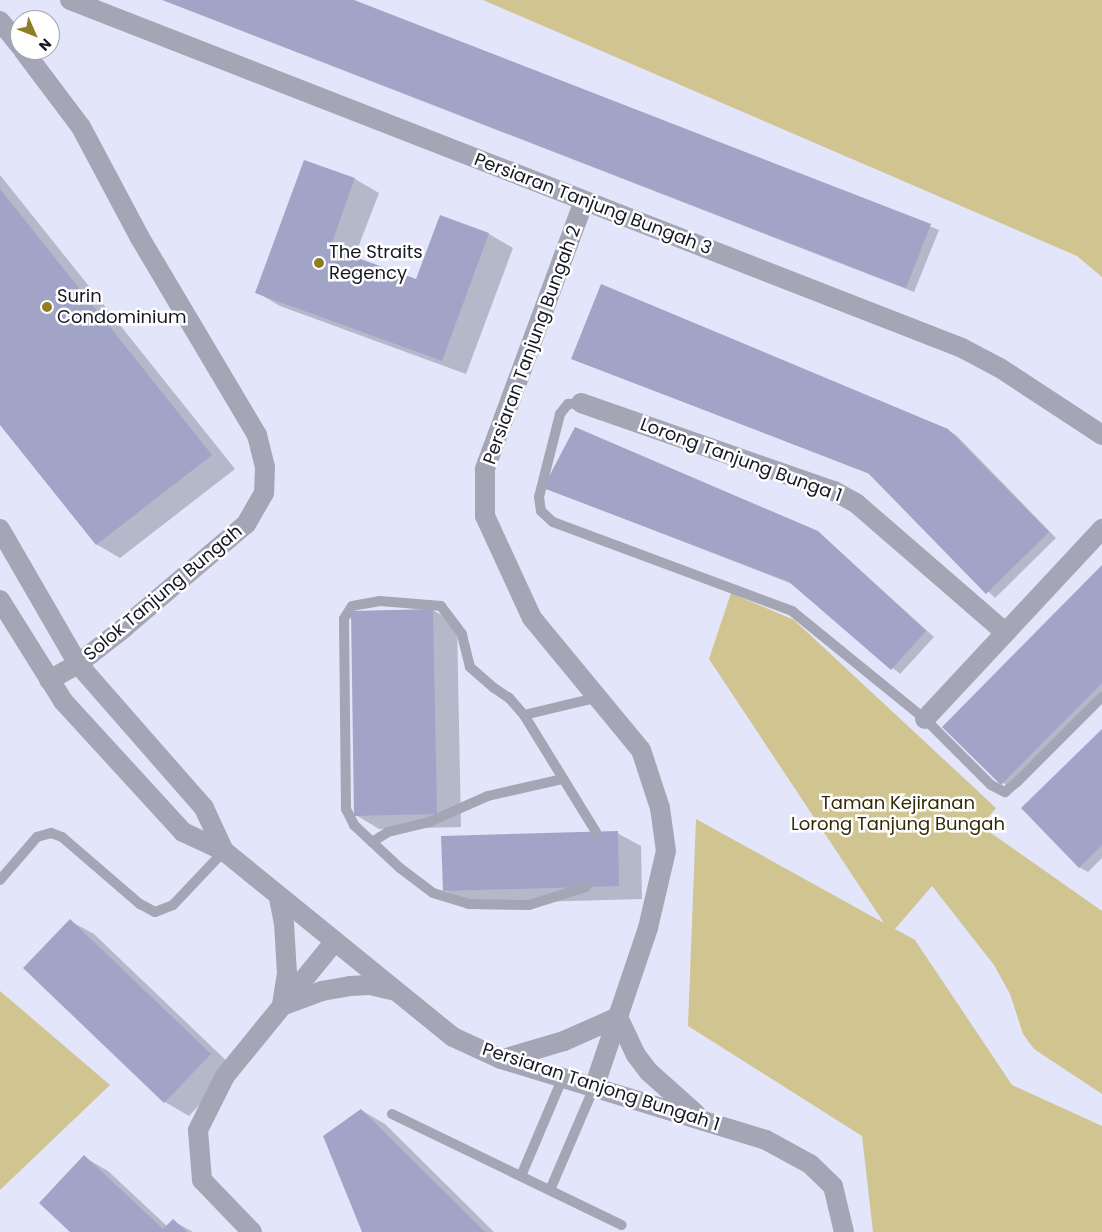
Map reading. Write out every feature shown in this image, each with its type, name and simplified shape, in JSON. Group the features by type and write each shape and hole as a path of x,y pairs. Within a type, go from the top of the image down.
{"street":[{"name":"Persiaran Tanjung Bungah 3","path":"70,0 962,348 1000,368 1102,435"},
{"path":"0,21 10,34"},
{"name":"Solok Tanjung Bungah","path":"31,60 81,127 140,238 257,435 265,467 264,493 246,524 191,574 78,664 49,680"},
{"name":"Persiaran Tanjung Bungah 2","path":"584,201 485,469 485,516 532,618 600,697 641,750 660,808 666,850 648,928 594,1085"},
{"name":"Lorong Tanjung Bunga 1","path":"581,403 834,491 857,504 1005,632"},
{"name":"Persiaran Tanjong Bungah 1","path":"0,529 78,664 204,808 224,851"},
{"path":"925,719 1102,529"},
{"name":"Persiaran Tanjong Bungah 1","path":"0,600 63,701 183,832 224,851 279,898 453,1036 501,1059 699,1117 766,1140 810,1164 833,1186 844,1232"},
{"path":"279,898 284,923 287,973 282,1006"},
{"path":"252,1232 202,1180 198,1130 225,1076 335,942"},
{"path":"282,1006 322,991 350,986 370,985 395,990"},
{"path":"501,1059 564,1041 618,1016 636,1055 650,1072 699,1117"}],"lane":[{"path":"581,403 568,404 560,414 539,497 541,511 554,522 792,611 925,719 991,785 1005,792 1102,697"},
{"path":"586,887 528,905 468,904 433,893 372,842 354,824 346,809 344,619 352,606 380,601 441,606 462,634 470,667 494,688 509,698 524,715 596,832"},
{"path":"524,715 600,697"},
{"path":"372,842 388,832 429,822 488,796 562,779"},
{"path":"0,880 37,837 51,834 62,838 140,904 155,912 173,904 224,851"},
{"path":"521,1176 563,1077"},
{"path":"550,1190 594,1085"},
{"path":"392,1114 622,1225"}],"green space":[{"path":"483,0 1102,0 1102,277 1077,256"},
{"name":"Taman Kejiranan Lorong Tanjung Bungah","path":"731,593 794,620 996,808 981,826 1102,911 1102,1094 1034,1049 1023,1034 1010,994 994,965 932,886 895,929 915,940 1012,1085 1102,1126 1102,1232 873,1232 862,1136 688,1026 696,819 884,923 709,659"},
{"path":"0,991 110,1085 0,1190"}],"building":[{"path":"163,0 354,0 931,224 906,288"},
{"name":"The Straits Regency","path":"304,160 355,178 330,248 416,279 440,215 489,233 442,361 255,293"},
{"name":"Surin Condominium","path":"0,189 212,455 96,545 0,425"},
{"path":"601,284 948,429 1049,532 986,594 868,473 571,359"},
{"path":"575,427 818,531 926,631 891,670 788,581 543,488"},
{"path":"1102,565 1102,683 1001,785 942,727"},
{"path":"433,609 437,814 354,816 351,611"},
{"path":"1102,729 1102,845 1079,868 1021,808"},
{"path":"618,831 619,886 443,891 441,836"},
{"path":"70,919 211,1054 164,1103 23,968"},
{"path":"361,1109 485,1232 362,1232 323,1136"},
{"path":"84,1155 163,1229 173,1219 187,1232 70,1232 39,1203"}],"place":[{"name":"The Straits Regency","path":"319,263"},
{"name":"Surin Condominium","path":"47,307"}]}
